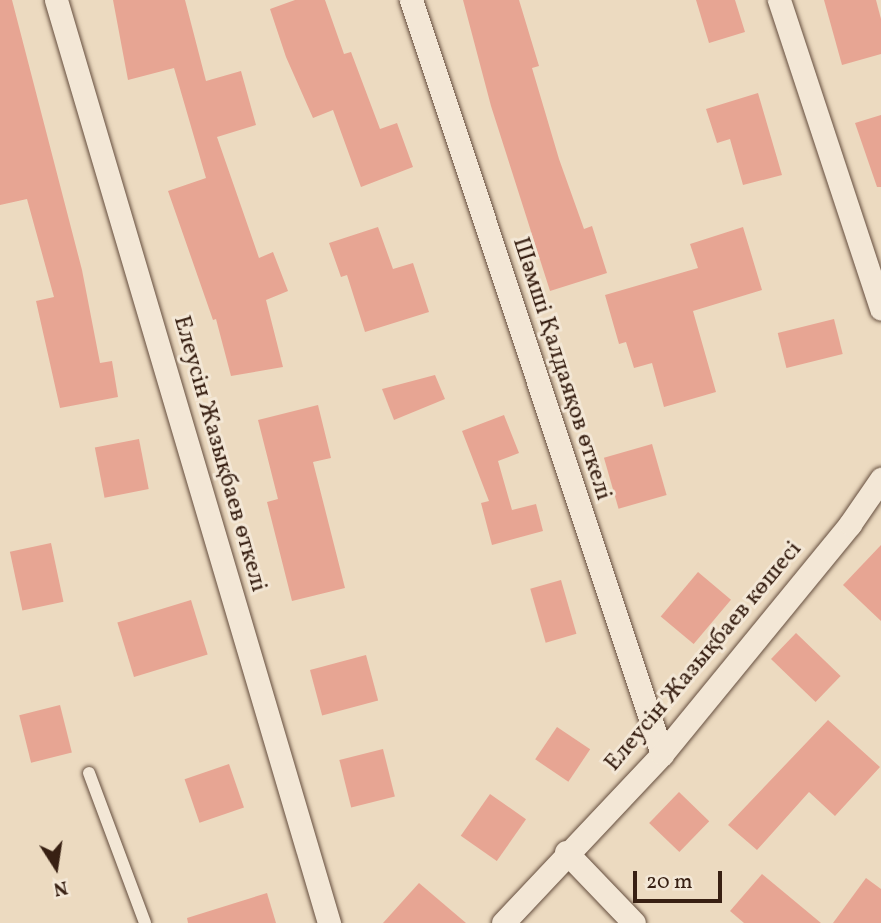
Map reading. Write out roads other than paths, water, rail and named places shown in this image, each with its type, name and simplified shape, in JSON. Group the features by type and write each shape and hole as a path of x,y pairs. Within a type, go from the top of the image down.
{"street":[{"name":"Елеусін Жазықбаев өткелі","path":"56,0 329,923"},
{"name":"Шәмші Қалдаяқов өткелі","path":"411,0 662,754"},
{"path":"779,0 881,309"},
{"name":"Елеусін Жазықбаев көшесі","path":"503,923 566,852 662,754 850,524 881,479"},
{"path":"566,852 634,923"}],"lane":[{"path":"89,773 145,923"}]}
